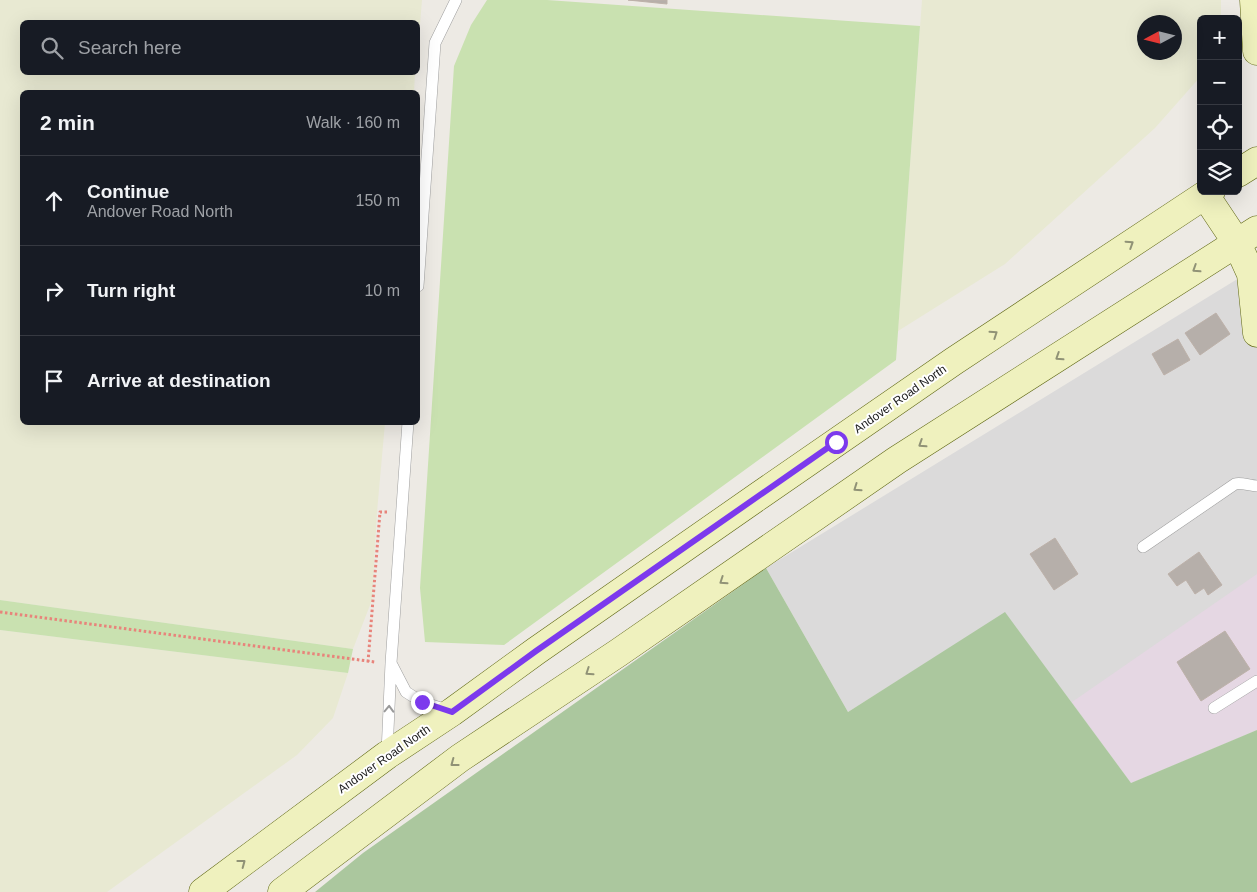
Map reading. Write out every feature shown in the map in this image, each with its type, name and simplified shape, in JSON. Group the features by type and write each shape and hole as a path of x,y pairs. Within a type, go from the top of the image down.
{"main road":[{"path":"1254,0 1257,51"},
{"path":"1242,171 1257,161"},
{"name":"Andover Road North","path":"203,892 387,755 452,712 560,634 954,361 1205,195"},
{"path":"1210,195 1247,237 1257,333"},
{"path":"282,892 460,758 626,647 897,460 1247,237"}],"lane":[{"path":"420,256 434,43 456,0"},
{"path":"387,755 391,663 408,425"},
{"path":"1144,547 1235,484 1257,486"},
{"path":"391,663 406,692 422,702 452,712"},
{"path":"1214,708 1257,681"}],"path":[{"path":"0,612 368,662 380,512 402,513"}],"shaded area":[{"path":"1257,267 1257,730 1131,783 1005,613 848,712 766,568"},
{"path":"1257,574 1257,730 1131,783 1072,702"}],"green space":[{"path":"0,0 422,0 420,24 420,20 20,20 20,75 415,75 414,90 20,90 20,425 385,425 372,600 353,649 0,600"},
{"path":"487,0 547,0 920,26 896,360 504,645 425,642 420,588 454,66 471,25"},
{"path":"922,0 1221,0 1221,15 1197,15 1197,81 1155,128 1005,264 898,331"},
{"path":"766,568 848,712 1005,612 1131,783 1257,730 1257,892 315,892 363,853"},
{"path":"0,600 353,649 348,673 0,630"},
{"path":"0,630 348,673 333,718 297,755 107,892 0,892"}],"building":[{"path":"628,0 667,0 667,4"},
{"path":"1216,313 1230,334 1200,355 1185,333"},
{"path":"1178,339 1190,360 1164,375 1152,354"},
{"path":"1055,538 1078,574 1054,590 1030,554"},
{"path":"1199,552 1222,585 1208,595 1204,588 1195,594 1186,580 1177,586 1168,574"},
{"path":"1225,631 1250,669 1201,701 1177,662"}],"route":[{"path":"422,702 452,712 536,651 836,442"}]}
